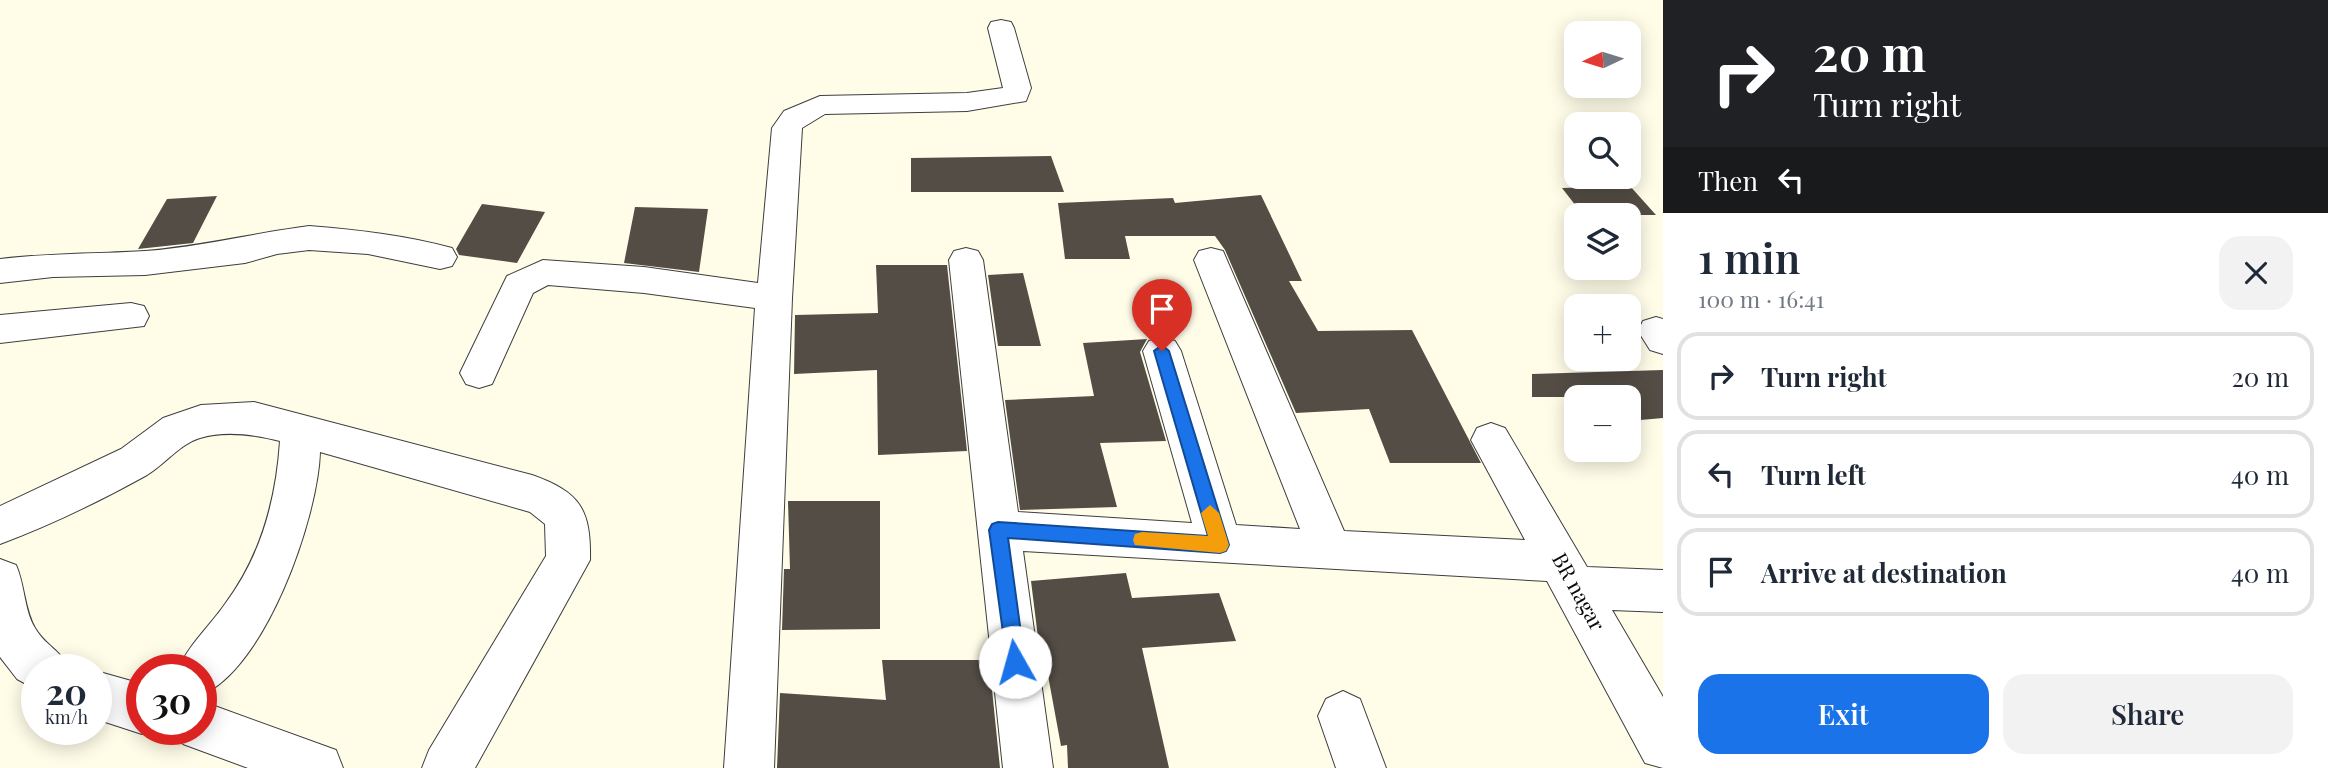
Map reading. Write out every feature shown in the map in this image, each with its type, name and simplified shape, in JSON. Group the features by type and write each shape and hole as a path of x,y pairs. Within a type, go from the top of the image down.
{"street":[{"path":"749,768 774,298 787,128 794,117 820,105 967,102 1016,95 1017,88 1001,28"},
{"path":"0,271 53,265 145,263 245,251 277,242 309,238 368,242 440,257"},
{"path":"966,260 1028,768"},
{"path":"1211,260 1310,495 1329,550"},
{"path":"479,373 519,285 543,272 645,280 774,298"},
{"path":"0,329 131,316"},
{"path":"1162,351 1220,545"},
{"path":"0,531 0,525 43,508 135,461 177,430 201,421 254,418 532,493 557,504 569,524 568,560 447,768"},
{"path":"217,654 234,635 267,582 293,513 301,470 301,431"},
{"name":"BR nagar","path":"1491,440 1570,575 1663,745"},
{"path":"998,530 1329,550 1570,575 1663,591"},
{"path":"0,580 12,633 25,654"},
{"path":"1343,716 1361,768"},
{"path":"217,732 318,768"}],"building":[{"path":"1051,156 1064,192 911,192 911,158"},
{"path":"1562,188 1633,189 1656,215 1641,215 1641,203 1574,203"},
{"path":"1261,195 1302,281 1289,281 1318,331 1412,330 1481,463 1390,463 1369,409 1296,413 1225,250 1215,236 1125,236 1130,259 1065,259 1058,203 1173,198 1175,203"},
{"path":"217,196 193,243 138,249 167,199"},
{"path":"482,204 545,212 517,263 459,255 456,249"},
{"path":"635,207 708,209 699,272 624,263"},
{"path":"876,265 947,265 967,451 878,455 877,370 794,374 795,315 878,313"},
{"path":"1023,273 1041,346 998,346 988,275"},
{"path":"1147,339 1140,352 1166,441 1100,443 1117,507 1020,510 1005,400 1094,396 1083,343"},
{"path":"1663,370 1663,418 1641,420 1641,385 1564,385 1564,397 1532,397 1532,374"},
{"path":"788,501 880,501 880,629 782,630 784,569 790,569"},
{"path":"1126,573 1132,598 1219,593 1236,641 1142,648 1169,768 1068,768 1067,745 1061,746 1047,670 1042,670 1031,581"},
{"path":"882,660 989,660 1000,768 777,768 780,693 886,700"}],"slow traffic":[{"path":"1142,540 1220,545 1210,513"}],"route":[{"path":"1015,662 998,530 1220,545 1162,351"}]}
